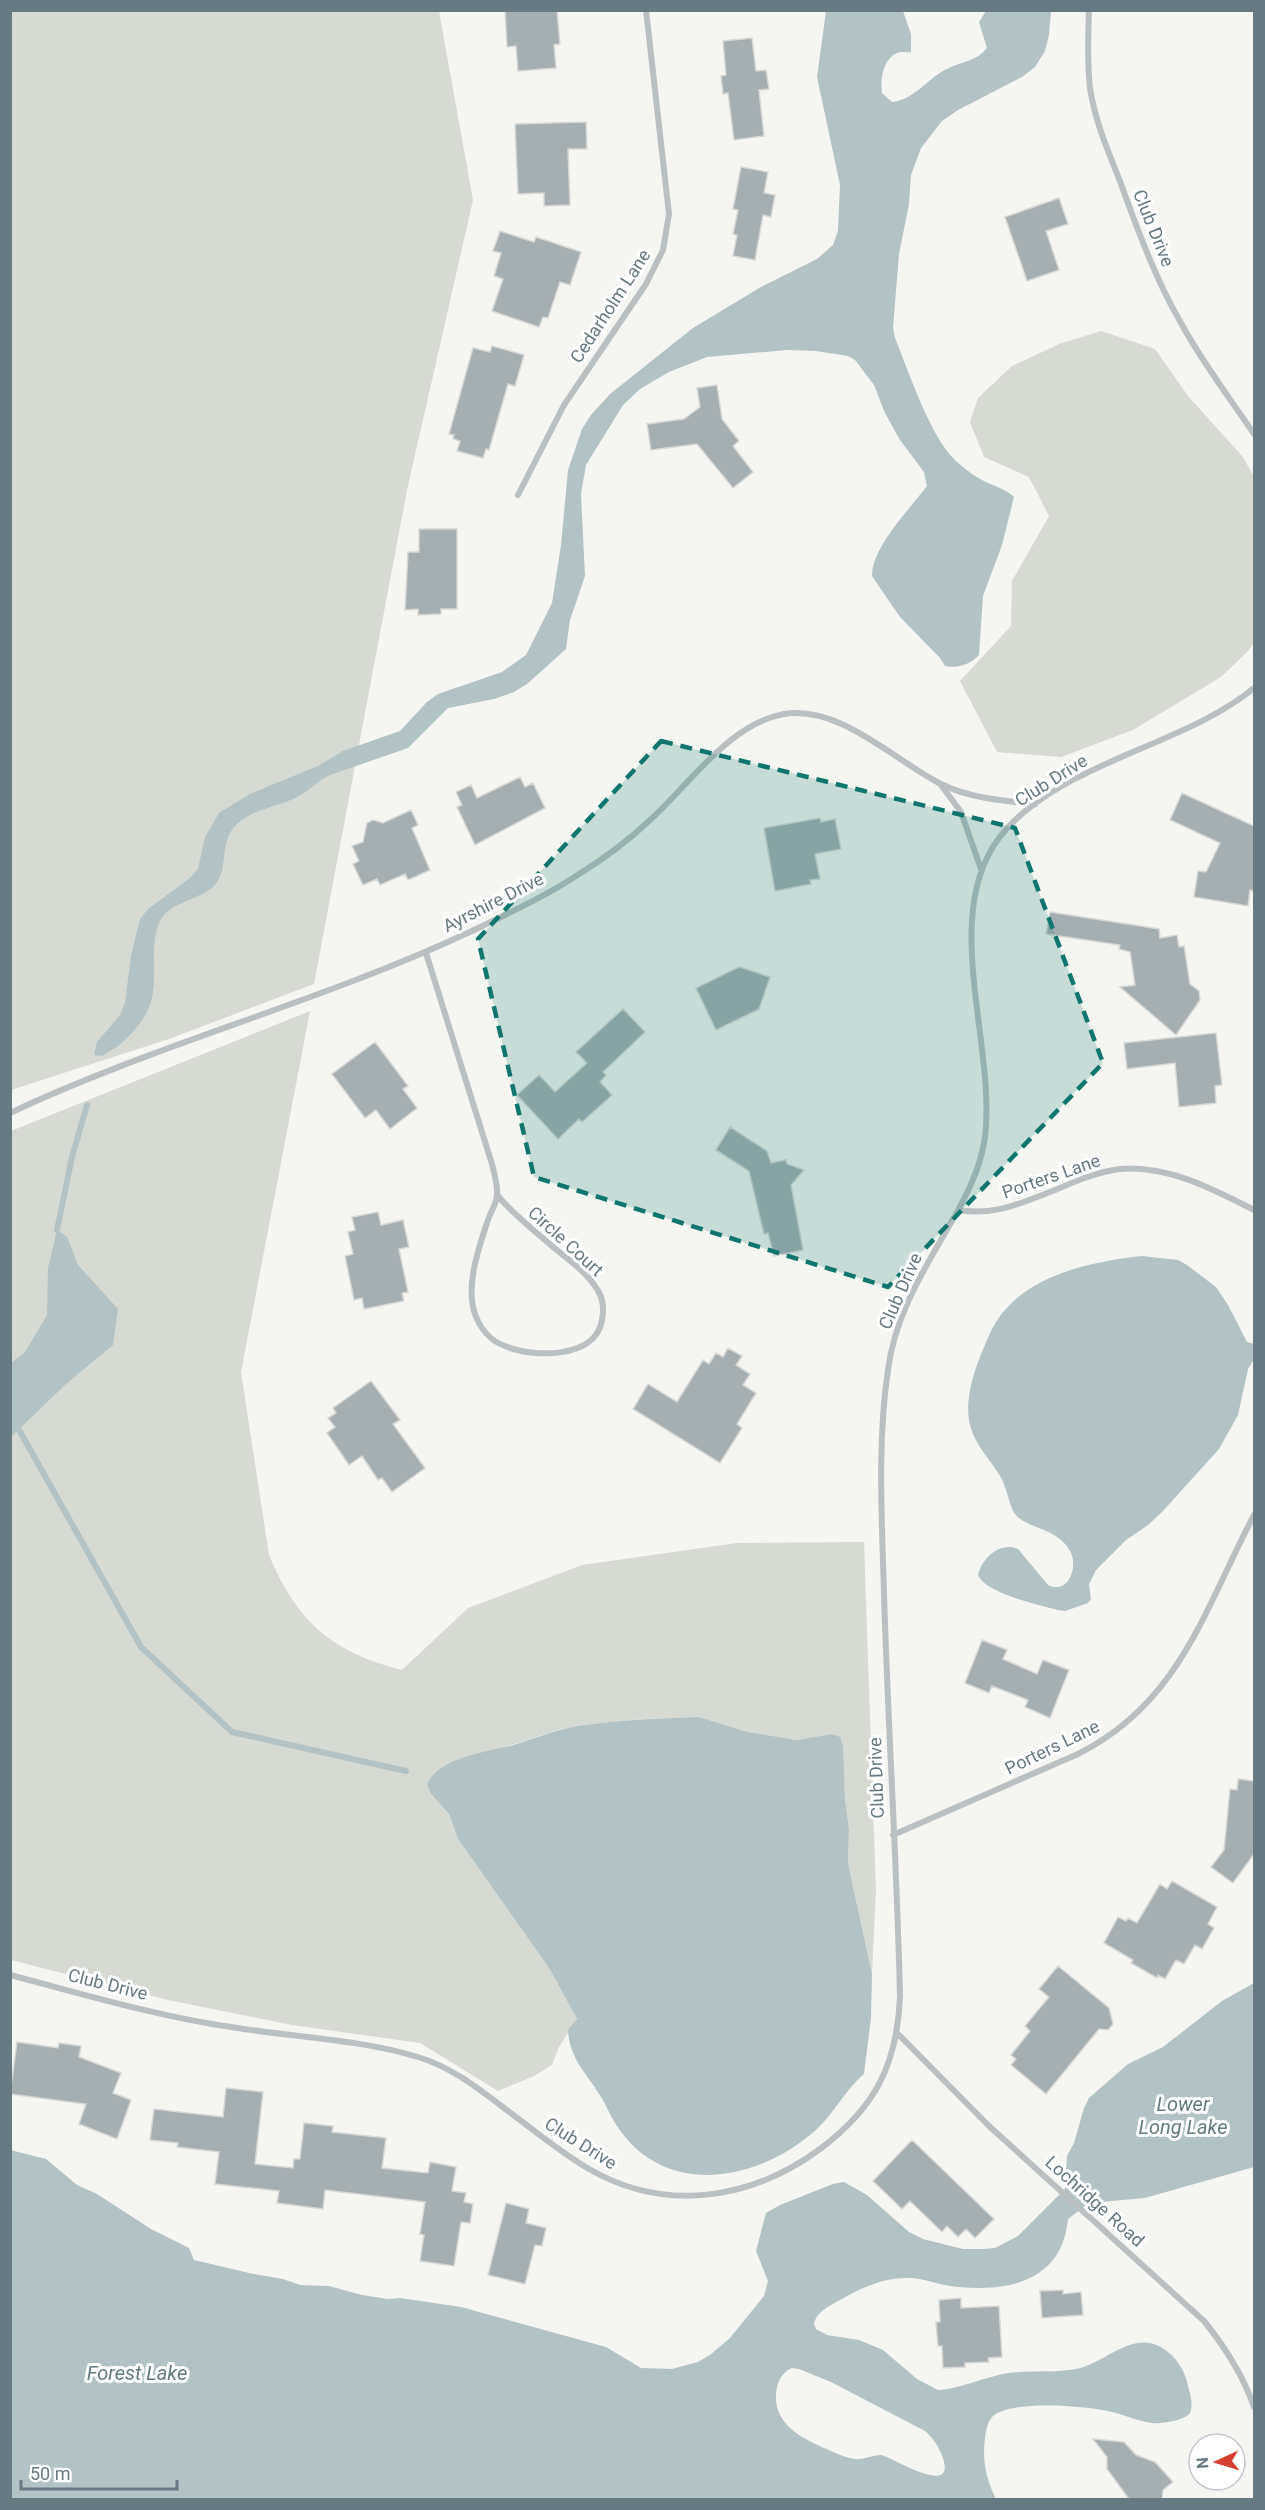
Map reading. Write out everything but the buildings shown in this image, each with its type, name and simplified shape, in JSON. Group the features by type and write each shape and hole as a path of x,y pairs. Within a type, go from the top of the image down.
{"street":[{"name":"Cedarholm Lane","path":"518,495 564,405 646,284 663,250 669,214 646,10"},
{"name":"Club Drive","path":"1089,10 1089,70 1094,107 1129,207 1180,322 1254,434"},
{"name":"Club Drive","path":"10,1975 197,2021 383,2049 423,2058 464,2079 568,2156 590,2169 633,2188 678,2197 701,2197 747,2187 792,2167 830,2142 857,2116 879,2086 890,2061 897,2033 899,1986 884,1556 883,1434 888,1369 898,1326 913,1290 958,1210 978,1166 985,1140 986,1077 972,941 974,898 981,869 1002,834 1035,804 1086,774 1217,712 1254,688"},
{"name":"Ayrshire Drive","path":"10,1113 87,1080 426,953 519,908 603,858 651,820 729,741 766,719 786,714 820,715 839,722 941,784 972,795 1035,804"},
{"name":"Ayrshire Drive","path":"941,784 961,812 981,869"},
{"path":"426,953 492,1164 498,1196"},
{"name":"Porters Lane","path":"958,1210 990,1212 1013,1207 1082,1178 1121,1169 1163,1172 1180,1177 1254,1210"},
{"name":"Circle Court","path":"498,1196 512,1212 578,1268 598,1290 603,1311 602,1322 593,1340 585,1345 555,1353 518,1351 504,1346 482,1329 473,1309 472,1287 482,1240 498,1196"},
{"name":"Porters Lane","path":"893,1835 1078,1754 1122,1728 1150,1701 1184,1656 1254,1515"},
{"name":"Lochridge Road","path":"897,2033 989,2126 1204,2321 1222,2343 1254,2407"}],"highlighted area":[{"path":"661,741 1015,828 1103,1063 888,1287 534,1177 478,939"}],"shaded area":[{"path":"11,11 439,11 473,200 407,490 314,984 169,1039 11,1090"},
{"path":"1101,331 1155,349 1188,396 1243,457 1254,477 1254,642 1248,651 1221,677 1133,730 1061,757 997,752 960,681 1011,626 1012,581 1049,516 1029,477 984,457 970,422 978,398 1012,366 1059,344"},
{"path":"310,1011 241,1372 269,1555 292,1599 320,1631 337,1643 377,1663 402,1670 468,1608 582,1565 737,1543 864,1542 876,1890 872,1974 848,1863 849,1828 845,1801 842,1741 832,1734 797,1740 748,1732 699,1717 642,1719 582,1725 558,1730 446,1766 430,1778 431,1794 449,1814 458,1839 549,1968 577,2019 559,2047 552,2065 534,2076 498,2091 420,2043 292,2025 168,2000 11,1960 11,1131"}],"water":[{"path":"826,11 903,11 911,34 911,52 901,52 892,56 882,76 882,93 892,102 908,97 941,72 983,52 987,48 979,22 986,11 1051,11 1045,51 1035,67 1022,77 958,110 942,121 921,148 911,175 909,204 899,254 893,328 929,420 946,450 956,461 978,478 1014,497 1002,545 983,596 979,655 963,665 945,666 900,617 872,576 878,553 885,541 927,486 924,472 900,440 885,413 874,385 855,360 848,356 816,351 788,350 707,357 669,372 640,389 623,405 586,465 581,494 585,576 570,620 566,649 527,684 514,692 494,699 448,708 408,748 330,775 295,798 243,819 229,835 223,868 218,881 207,891 170,910 160,921 154,945 153,995 143,1019 118,1046 103,1056 94,1055 97,1042 120,1015 125,1003 131,956 140,919 148,909 190,878 198,869 205,837 219,813 250,794 318,766 343,751 400,731 427,702 438,694 502,672 526,655 552,603 561,545 568,470 582,429 591,415 610,394 693,328 761,287 817,259 833,245 838,231 840,185 817,77"},
{"path":"57,1230 67,1237 78,1265 118,1309 113,1345 67,1383 11,1437 11,1363 25,1352 47,1315 48,1268"},
{"path":"1142,1256 1178,1260 1216,1287 1247,1342 1254,1344 1254,1359 1248,1369 1238,1415 1219,1449 1162,1512 1126,1540 1096,1570 1089,1584 1091,1599 1088,1603 1065,1611 1001,1593 978,1575 983,1563 998,1549 1011,1547 1018,1549 1048,1585 1055,1587 1066,1583 1070,1578 1073,1564 1070,1551 1064,1543 1050,1533 1026,1523 1015,1514 1002,1480 972,1432 968,1410 969,1394 975,1369 986,1342 1005,1310 1033,1287 1068,1271 1106,1261"},
{"path":"699,1717 748,1732 797,1740 832,1734 840,1737 843,1746 845,1800 849,1828 848,1863 872,1974 871,2018 864,2074 817,2129 790,2149 762,2164 732,2173 702,2175 674,2170 647,2157 624,2136 577,2061 568,2030 577,2019 549,1968 458,1839 449,1814 431,1794 427,1784 442,1768 465,1757 566,1728 627,1721"},
{"name":"Forest Lake","path":"1254,1983 1254,2167 1145,2198 1089,2203 1068,2219 1063,2241 1054,2258 1042,2271 1027,2280 990,2288 970,2288 914,2278 891,2279 873,2284 848,2296 824,2309 816,2319 814,2324 816,2329 827,2335 859,2340 883,2350 917,2379 938,2390 1008,2373 1076,2369 1122,2348 1144,2342 1156,2345 1176,2360 1186,2379 1192,2405 1190,2413 1178,2420 1151,2423 1117,2413 1068,2406 1015,2408 1001,2411 992,2417 986,2430 984,2454 987,2477 996,2499 11,2499 10,2150 46,2159 77,2185 97,2194 151,2229 189,2248 194,2260 283,2279 300,2285 329,2286 362,2295 461,2307 606,2347 641,2368 672,2369 698,2362 710,2355 730,2338 764,2296 768,2281 756,2251 766,2213 833,2184 844,2182 867,2195 909,2232 923,2239 963,2249 983,2249 995,2248 1018,2236 1065,2189 1067,2156 1074,2143 1089,2098 1128,2064 1163,2047 1222,2001","holes":["792,2368 831,2382 925,2431 941,2453 945,2467 942,2474 933,2476 922,2473 881,2455 861,2459 850,2458 815,2444 798,2434 784,2422 779,2414 776,2394 782,2375"]}],"waterway":[{"path":"57,1230 72,1157 87,1105"},
{"path":"18,1428 141,1647 232,1732 406,1771"}],"water label":[{"name":"Lower Long Lake","path":"1183,2116"}]}
